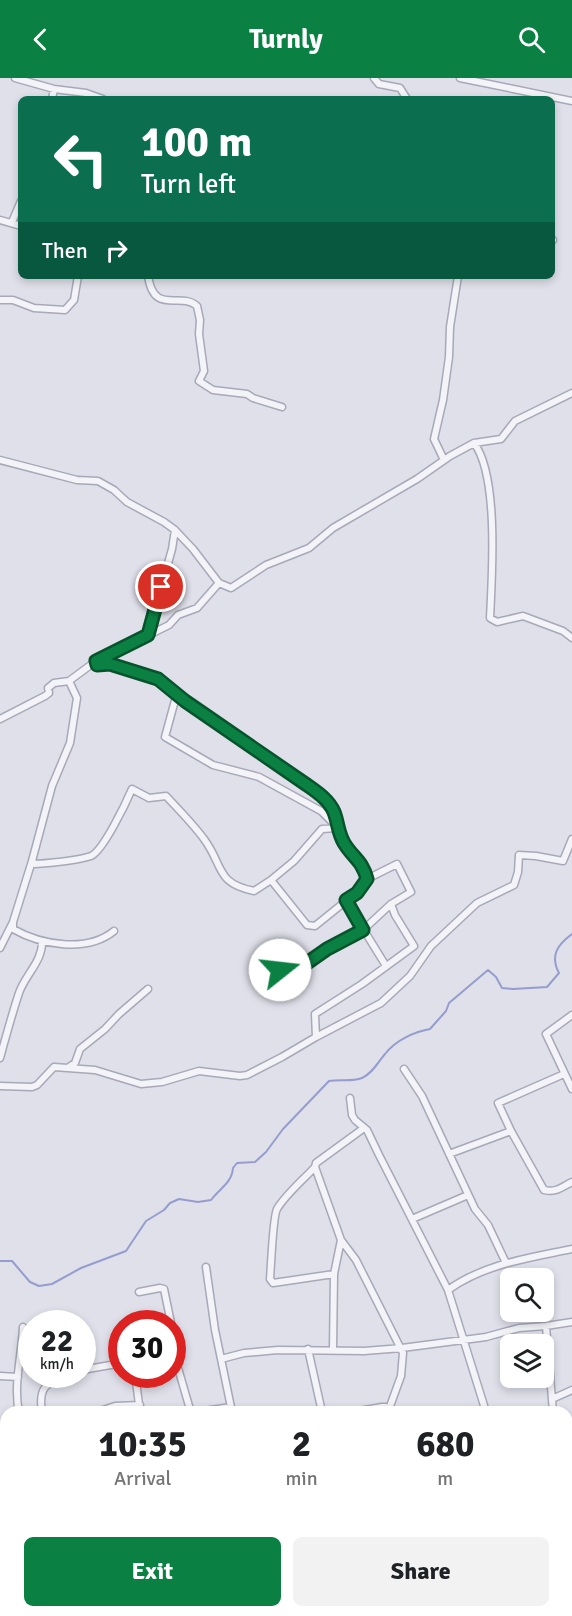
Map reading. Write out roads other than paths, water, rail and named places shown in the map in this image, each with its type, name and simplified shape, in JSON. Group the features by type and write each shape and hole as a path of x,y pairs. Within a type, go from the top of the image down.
{"street":[{"path":"15,78 54,89 94,96"},
{"path":"374,78 379,84 400,88 405,96"},
{"path":"460,78 548,96"},
{"path":"53,96 54,89"},
{"path":"555,98 572,101"},
{"path":"12,222 18,208"},
{"path":"0,220 18,224"},
{"path":"0,300 13,300 34,308 65,310 74,300 78,279"},
{"path":"149,279 153,293 160,299 189,302 196,306 200,320 199,334 204,371 199,381 213,390 247,394 282,407"},
{"path":"444,460 434,439 450,357 450,327 458,279"},
{"path":"0,460 77,480 98,481 114,490 126,502 175,530 219,583 231,588 266,565 309,548 333,528 417,479 444,460 474,443 501,439 515,421 572,393"},
{"path":"474,443 480,451 487,472 491,523 490,618 497,622 523,616 563,631 572,638"},
{"path":"148,635 172,549 175,530"},
{"path":"0,719 45,696 49,693 48,688 54,683 69,681 96,663 169,625 178,615 197,608 219,583"},
{"path":"96,663 110,664 147,674 164,682 322,797 333,810 337,828"},
{"path":"0,948 13,922 52,786 70,743 77,698 69,681"},
{"path":"177,693 165,737 213,765 259,777 321,810 337,828 349,851 364,866 367,879"},
{"path":"32,861 35,864 51,863 93,855 108,837 132,789 149,798 165,796 202,837 227,879 237,887 254,891 294,861 322,829 337,828"},
{"path":"0,1086 32,1087 37,1085 54,1067 95,1070 141,1084 162,1082 199,1071 247,1075 381,1003 410,976 431,946 477,903 514,885 519,872 519,855 563,861 572,839"},
{"path":"271,880 307,925 315,926 357,893 367,879 397,864 411,892 391,904 363,930 327,949 307,963 295,960 280,970"},
{"path":"346,900 386,966"},
{"path":"316,1037 315,1014 400,958 414,946 391,904"},
{"path":"13,922 13,929 42,941 68,944 103,940 114,931"},
{"path":"0,1058 19,992 27,974 36,965 43,948 42,941"},
{"path":"62,1069 75,1063 80,1049 148,989"},
{"path":"572,1015 546,1034 572,1089"},
{"path":"405,1069 423,1096 468,1195 479,1215 488,1225 506,1263"},
{"path":"564,1074 498,1103 544,1190 557,1191 572,1182"},
{"path":"350,1098 352,1115 371,1135 448,1290 484,1406"},
{"path":"334,1274 273,1283 270,1279 274,1217 278,1208 315,1167 316,1163 364,1128"},
{"path":"449,1154 511,1131"},
{"path":"315,1167 341,1240 356,1260 402,1348 401,1376 391,1406"},
{"path":"412,1219 468,1195"},
{"path":"333,1349 334,1274 341,1240"},
{"path":"448,1290 463,1279 506,1263 572,1249"},
{"path":"206,1267 230,1406"},
{"path":"139,1292 164,1289 168,1310"},
{"path":"221,1359 244,1353 308,1349 364,1351 402,1348 486,1337 519,1328 572,1322"},
{"path":"546,1326 553,1406"},
{"path":"308,1349 321,1406"},
{"path":"0,1376 18,1377 16,1395 18,1406"},
{"path":"41,1406 40,1400 45,1388"},
{"path":"137,1388 140,1406"},
{"path":"183,1388 189,1406"},
{"path":"552,1399 572,1390"}],"waterway":[{"path":"0,1261 12,1261 30,1282 39,1286 52,1284 81,1268 126,1251 146,1221 164,1210 170,1203 179,1199 198,1202 211,1200 228,1182 237,1163 255,1162 329,1081 354,1080 366,1076 394,1045 418,1032 430,1029 446,1011 449,1003 488,970 496,977 502,988 547,987 559,973 555,961 557,951 562,942 572,934"}]}
